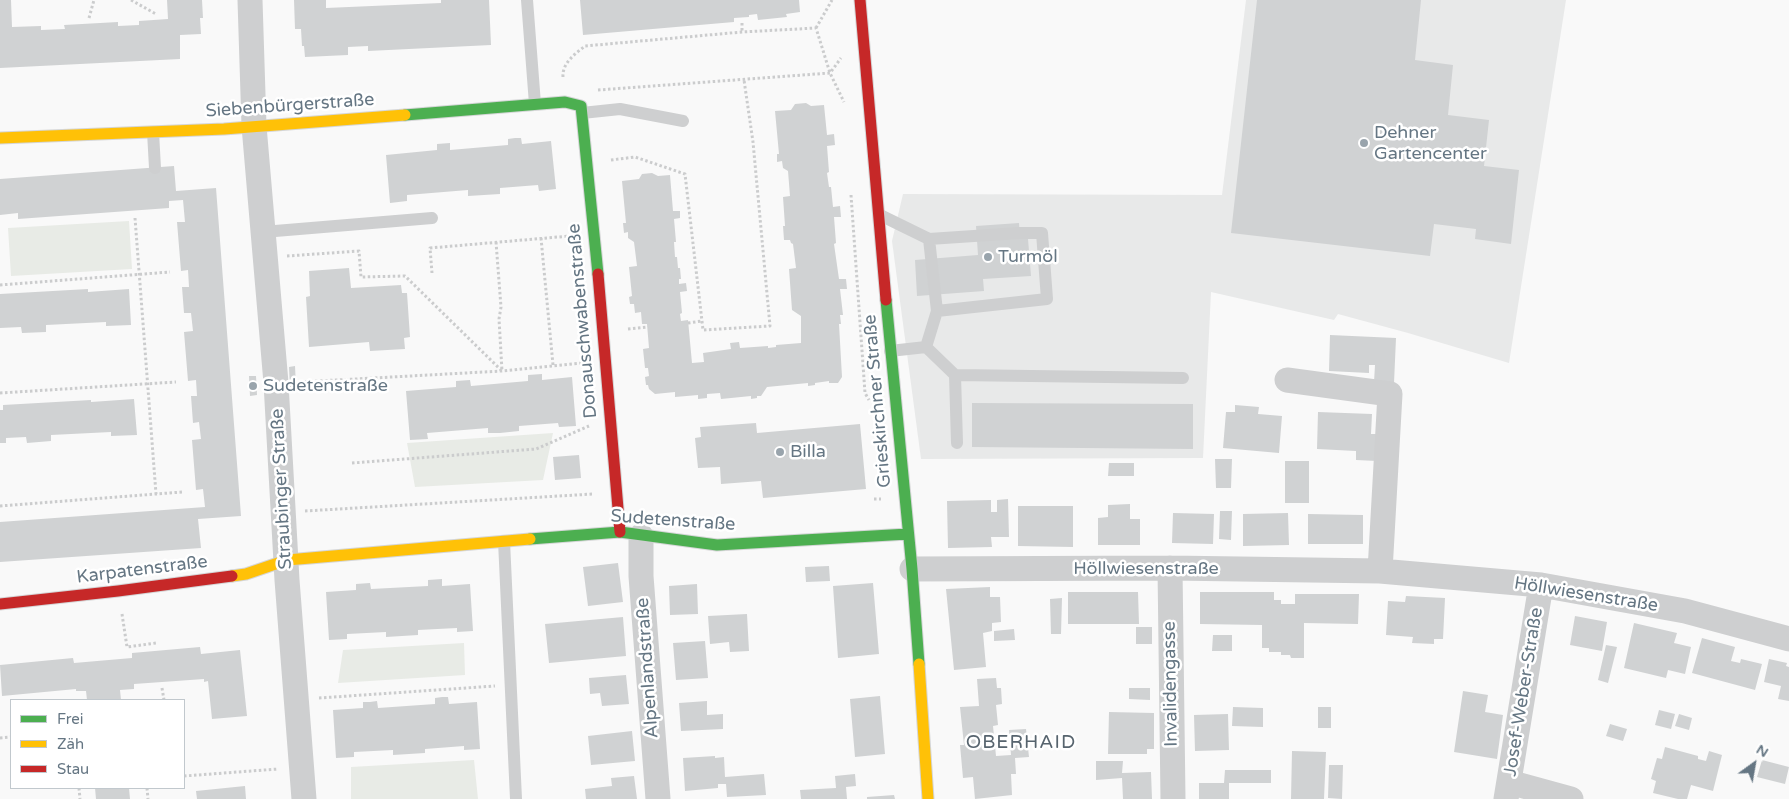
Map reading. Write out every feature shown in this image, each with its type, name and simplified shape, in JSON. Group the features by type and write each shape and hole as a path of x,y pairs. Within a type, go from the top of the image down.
{"street":[{"name":"Straubinger Straße","path":"250,0 254,126 276,383 304,799"},
{"name":"Grieskirchner Straße","path":"860,0 880,216 890,351 912,569 928,799"},
{"name":"Siebenbürgerstraße","path":"0,138 254,126 565,102 582,109"},
{"name":"Donauschwabenstraße","path":"582,109 606,360 616,493 630,534"},
{"path":"1287,380 1390,394 1380,571"},
{"name":"Sudetenstraße","path":"287,560 504,541 630,534 717,545 908,534"},
{"name":"Alpenlandstraße","path":"630,534 642,586 658,799"},
{"name":"Karpatenstraße","path":"0,604 246,574 287,560"},
{"name":"Höllwiesenstraße","path":"912,569 1170,568 1380,571 1541,585 1685,611 1789,639"},
{"name":"Invalidengasse","path":"1170,568 1172,799"},
{"name":"Josef-Weber-Straße","path":"1507,791 1541,585"},
{"path":"1507,791 1571,799"}],"lane":[{"path":"526,0 536,104"},
{"path":"582,109 620,109 682,121"},
{"path":"153,132 155,168"},
{"path":"880,216 930,239 1042,233 1047,299 937,311"},
{"path":"263,232 432,218"},
{"path":"926,347 937,311 930,239"},
{"path":"890,351 926,347"},
{"path":"926,347 955,375 1183,378"},
{"path":"955,375 957,443"},
{"path":"504,541 516,799"}],"path":[{"path":"89,18 94,0"},
{"path":"131,0 156,14"},
{"path":"832,0 816,28 830,73 845,104"},
{"path":"742,23 742,32"},
{"path":"565,102 563,72 570,58 585,46 742,32 816,28"},
{"path":"582,109 597,90 830,73 842,57 865,53"},
{"path":"586,162 635,157 685,174 703,330 770,326 753,142 744,80"},
{"path":"851,194 865,393 870,402"},
{"path":"135,218 156,494"},
{"path":"432,273 430,248 593,234"},
{"path":"541,238 553,365"},
{"path":"496,242 501,307 499,319 502,371"},
{"path":"265,257 359,251 361,277 405,276 502,371"},
{"path":"0,285 170,272"},
{"path":"688,323 702,321"},
{"path":"276,383 296,395 299,382 502,371 606,360"},
{"path":"0,393 176,382"},
{"path":"352,463 536,448 610,418"},
{"path":"0,506 182,492"},
{"path":"284,512 616,493"},
{"path":"118,591 127,646 156,643"},
{"path":"296,699 510,685"},
{"path":"162,688 164,699"},
{"path":"185,776 301,768"}],"shaded area":[{"path":"1246,0 1566,0 1509,363 1338,314 1334,320 1211,292 1203,458 921,459 892,241 903,194 1222,195"},
{"path":"129,221 132,269 11,276 8,228"},
{"path":"553,433 543,480 415,487 407,443"},
{"path":"464,643 465,675 338,683 343,650"},
{"path":"474,760 478,799 351,799 351,767"}],"building":[{"path":"0,0 11,0 12,27 41,26 41,30 65,29 64,25 118,22 118,26 139,25 139,21 168,19 167,0 202,0 203,18 200,18 201,34 180,35 180,59 0,68"},
{"path":"294,0 326,0 326,8 441,3 441,0 489,0 491,45 368,51 368,46 348,47 348,55 305,57 301,29 295,29"},
{"path":"580,0 799,0 800,12 786,14 787,17 758,20 757,14 749,15 749,17 734,18 734,22 583,35"},
{"name":"Dehner Gartencenter","path":"1257,0 1421,0 1415,60 1453,65 1448,115 1489,120 1484,166 1519,170 1511,244 1475,239 1476,229 1434,224 1430,256 1231,233"},
{"path":"806,103 811,106 824,105 827,135 834,134 835,145 827,146 829,172 827,173 829,187 831,187 833,207 840,206 841,217 834,217 836,243 834,244 839,279 846,279 847,289 840,289 843,315 840,315 841,324 839,324 842,377 838,383 829,383 829,381 808,386 808,383 767,387 761,396 751,399 751,396 721,399 720,393 707,394 707,398 698,399 698,395 675,397 675,392 655,394 646,385 645,377 649,376 648,368 645,368 643,349 649,348 647,324 642,324 641,312 635,313 634,304 630,304 629,297 632,296 629,267 637,266 634,242 628,238 628,232 624,233 623,223 626,223 622,181 639,179 642,174 670,175 673,211 680,211 680,218 674,219 675,257 677,257 678,268 680,268 681,279 679,279 679,284 686,283 687,291 680,292 682,313 680,314 681,321 688,320 692,363 704,362 703,353 731,349 730,343 739,342 740,348 768,346 768,348 776,347 776,345 801,343 801,316 792,310 789,269 796,268 793,244 790,240 784,240 783,197 790,196 788,171 783,168 782,161 777,162 777,154 779,154 775,111 791,110 795,104"},
{"path":"521,138 522,144 551,141 556,189 539,191 538,185 500,188 500,194 468,196 468,190 407,195 407,201 390,203 386,155 437,150 437,144 450,143 450,150 508,145 508,139"},
{"path":"174,166 176,191 216,188 241,516 198,519 201,548 0,562 0,522 205,507 203,489 196,490 192,440 201,439 199,422 193,423 191,396 197,396 196,380 188,381 184,332 193,331 191,313 184,313 182,287 189,287 188,270 181,271 177,222 185,222 183,200 169,201 169,208 18,219 18,213 0,215 0,179"},
{"name":"Turmöl","path":"1019,223 1020,239 1028,239 1031,276 983,279 984,291 917,296 915,260 978,255 976,226"},
{"path":"349,268 351,288 401,285 402,293 407,293 410,337 404,338 405,349 370,351 369,342 309,347 306,297 310,296 309,271"},
{"path":"88,289 88,292 129,289 131,325 106,326 106,322 46,325 46,332 22,333 21,327 0,328 0,294"},
{"path":"1330,335 1396,338 1394,383 1374,382 1375,365 1369,365 1369,373 1329,371"},
{"name":"Sudetenstraße","path":"295,366 296,387 290,388 289,367"},
{"path":"542,374 542,380 572,377 576,426 559,427 558,423 519,426 519,431 500,433 488,433 488,428 427,433 428,439 410,440 406,391 456,387 456,381 470,380 471,386 528,381 528,375"},
{"name":"Sudetenstraße","path":"249,376 256,376 257,395 250,396"},
{"path":"134,399 137,435 111,436 111,432 51,435 51,441 27,443 26,437 6,438 6,443 0,443 0,410 3,410 3,405"},
{"path":"972,403 1193,404 1193,449 972,447"},
{"path":"1235,405 1259,407 1258,414 1282,416 1279,453 1223,448 1226,412 1235,412"},
{"path":"1318,412 1372,414 1371,434 1378,434 1377,461 1356,460 1356,451 1317,449"},
{"name":"Billa","path":"756,423 757,433 860,424 866,489 763,498 761,481 721,484 720,467 698,468 695,438 701,437 700,427"},
{"path":"579,455 581,478 555,480 553,457"},
{"path":"1215,459 1232,459 1231,488 1216,488"},
{"path":"1285,461 1309,461 1309,503 1285,503"},
{"path":"1109,463 1134,463 1134,476 1108,476"},
{"path":"1008,499 1009,537 991,537 992,547 948,548 947,501 991,500 991,512 997,512 997,500"},
{"path":"1130,504 1130,519 1140,519 1140,545 1098,545 1098,518 1108,517 1108,505"},
{"path":"1018,506 1073,506 1073,547 1018,546"},
{"path":"1220,511 1232,511 1231,540 1219,539"},
{"path":"1173,513 1214,514 1213,544 1172,543"},
{"path":"1288,513 1289,545 1243,546 1243,514"},
{"path":"1308,514 1363,515 1363,544 1308,544"},
{"path":"618,563 623,602 588,606 583,567"},
{"path":"829,566 830,581 806,582 805,567"},
{"path":"442,579 442,586 470,584 473,631 457,632 457,628 418,630 418,635 386,637 386,632 347,634 347,639 329,640 326,592 356,590 356,584 370,583 371,589 428,586 428,580"},
{"path":"873,583 879,654 838,658 833,586"},
{"path":"697,584 698,614 670,615 669,586"},
{"path":"990,587 990,597 1000,597 1001,622 992,623 992,631 983,633 986,667 954,670 946,589"},
{"path":"1068,592 1138,592 1139,624 1068,624"},
{"path":"1200,592 1274,592 1274,600 1281,600 1281,604 1295,604 1295,594 1359,594 1358,624 1304,623 1304,658 1291,658 1290,655 1281,655 1281,652 1269,652 1269,648 1262,648 1262,625 1200,624"},
{"path":"1406,596 1445,598 1443,639 1434,639 1434,644 1412,643 1413,637 1386,635 1388,601 1405,602"},
{"path":"1062,598 1061,634 1051,634 1050,599"},
{"path":"747,614 749,651 730,652 729,642 710,644 708,616"},
{"path":"1575,616 1607,622 1602,651 1570,645"},
{"path":"623,617 626,656 549,663 545,624"},
{"path":"1634,623 1677,633 1674,643 1691,647 1685,674 1668,670 1666,678 1624,668"},
{"path":"1136,627 1152,627 1152,644 1136,644"},
{"path":"1014,629 1015,640 994,641 994,631"},
{"path":"1213,635 1232,635 1232,651 1212,651"},
{"path":"1702,638 1735,647 1731,661 1740,663 1741,659 1762,664 1755,690 1692,673"},
{"path":"705,641 708,678 676,680 673,643"},
{"path":"1606,645 1617,647 1608,683 1598,680"},
{"path":"200,647 201,654 240,650 247,716 212,719 208,681 204,682 204,679 134,684 134,689 120,690 121,699 87,699 86,691 76,691 76,689 2,696 0,665 73,658 74,663 132,658 132,653"},
{"path":"1769,659 1787,663 1786,666 1789,667 1789,701 1778,699 1781,686 1764,682"},
{"path":"626,675 629,704 602,706 600,693 590,694 589,678"},
{"path":"996,678 997,688 1001,688 1002,704 996,705 998,725 993,726 996,756 1011,755 1009,730 1026,729 1029,757 1015,758 1016,774 1011,774 1012,795 975,799 973,777 963,778 960,745 964,745 960,707 979,706 977,679"},
{"path":"1129,688 1150,688 1150,700 1129,699"},
{"path":"1463,691 1488,695 1485,712 1503,715 1497,759 1454,752"},
{"path":"880,696 885,754 855,757 850,699"},
{"path":"448,697 449,704 477,702 480,749 464,750 464,746 425,749 425,753 393,755 393,750 354,752 354,757 336,758 333,710 363,708 363,702 377,701 378,708 435,704 435,698"},
{"path":"707,701 707,715 723,714 723,729 681,731 679,703"},
{"path":"1233,707 1263,708 1263,727 1232,726"},
{"path":"1318,707 1331,707 1331,728 1318,728"},
{"path":"1659,710 1675,714 1671,729 1655,725"},
{"path":"1109,712 1154,713 1154,749 1147,749 1147,754 1108,754"},
{"path":"1228,714 1229,750 1195,751 1194,715"},
{"path":"1679,714 1692,718 1689,730 1675,726"},
{"path":"1610,724 1627,729 1623,741 1606,736"},
{"path":"632,731 635,761 591,765 588,736"},
{"path":"1665,747 1698,756 1698,759 1706,761 1709,751 1722,755 1713,791 1691,785 1687,799 1678,799 1653,793 1656,781 1651,779 1657,758 1662,759"},
{"path":"1292,751 1326,752 1324,799 1291,799"},
{"path":"715,756 715,758 724,757 725,777 764,774 766,795 727,797 726,784 718,784 718,788 685,791 683,758"},
{"path":"1762,760 1789,767 1785,784 1757,777"},
{"path":"1096,761 1123,761 1122,773 1151,772 1152,799 1123,799 1122,778 1096,780"},
{"path":"1329,765 1343,765 1342,799 1328,798"},
{"path":"1225,770 1271,770 1271,783 1229,783 1229,799 1199,799 1199,783 1224,783"},
{"path":"855,774 856,786 846,787 847,799 801,799 800,790 836,788 835,776"},
{"path":"634,776 637,799 586,799 585,789 612,786 611,778"},
{"path":"245,786 246,799 197,799 196,791"},
{"path":"95,789 129,789 130,799 96,799"},
{"path":"894,795 895,799 867,799 867,797"}],"traffic: fast":[{"path":"405,115 565,102 581,106 598,274"},
{"path":"886,300 912,569 919,664"},
{"path":"530,539 620,532 717,545 908,534"}],"traffic: slow":[{"path":"0,138 224,129 405,115"},
{"path":"232,576 246,574 287,560 530,539"},
{"path":"919,664 928,799"}],"traffic: jam":[{"path":"860,0 886,300"},
{"path":"598,274 620,532"},
{"path":"0,604 232,576"}],"place":[{"name":"Dehner Gartencenter","path":"1364,143"},
{"name":"Turmöl","path":"988,257"},
{"name":"Sudetenstraße","path":"253,386"},
{"name":"Billa","path":"780,452"}],"district":[{"name":"OBERHAID","path":"1021,743"}]}
